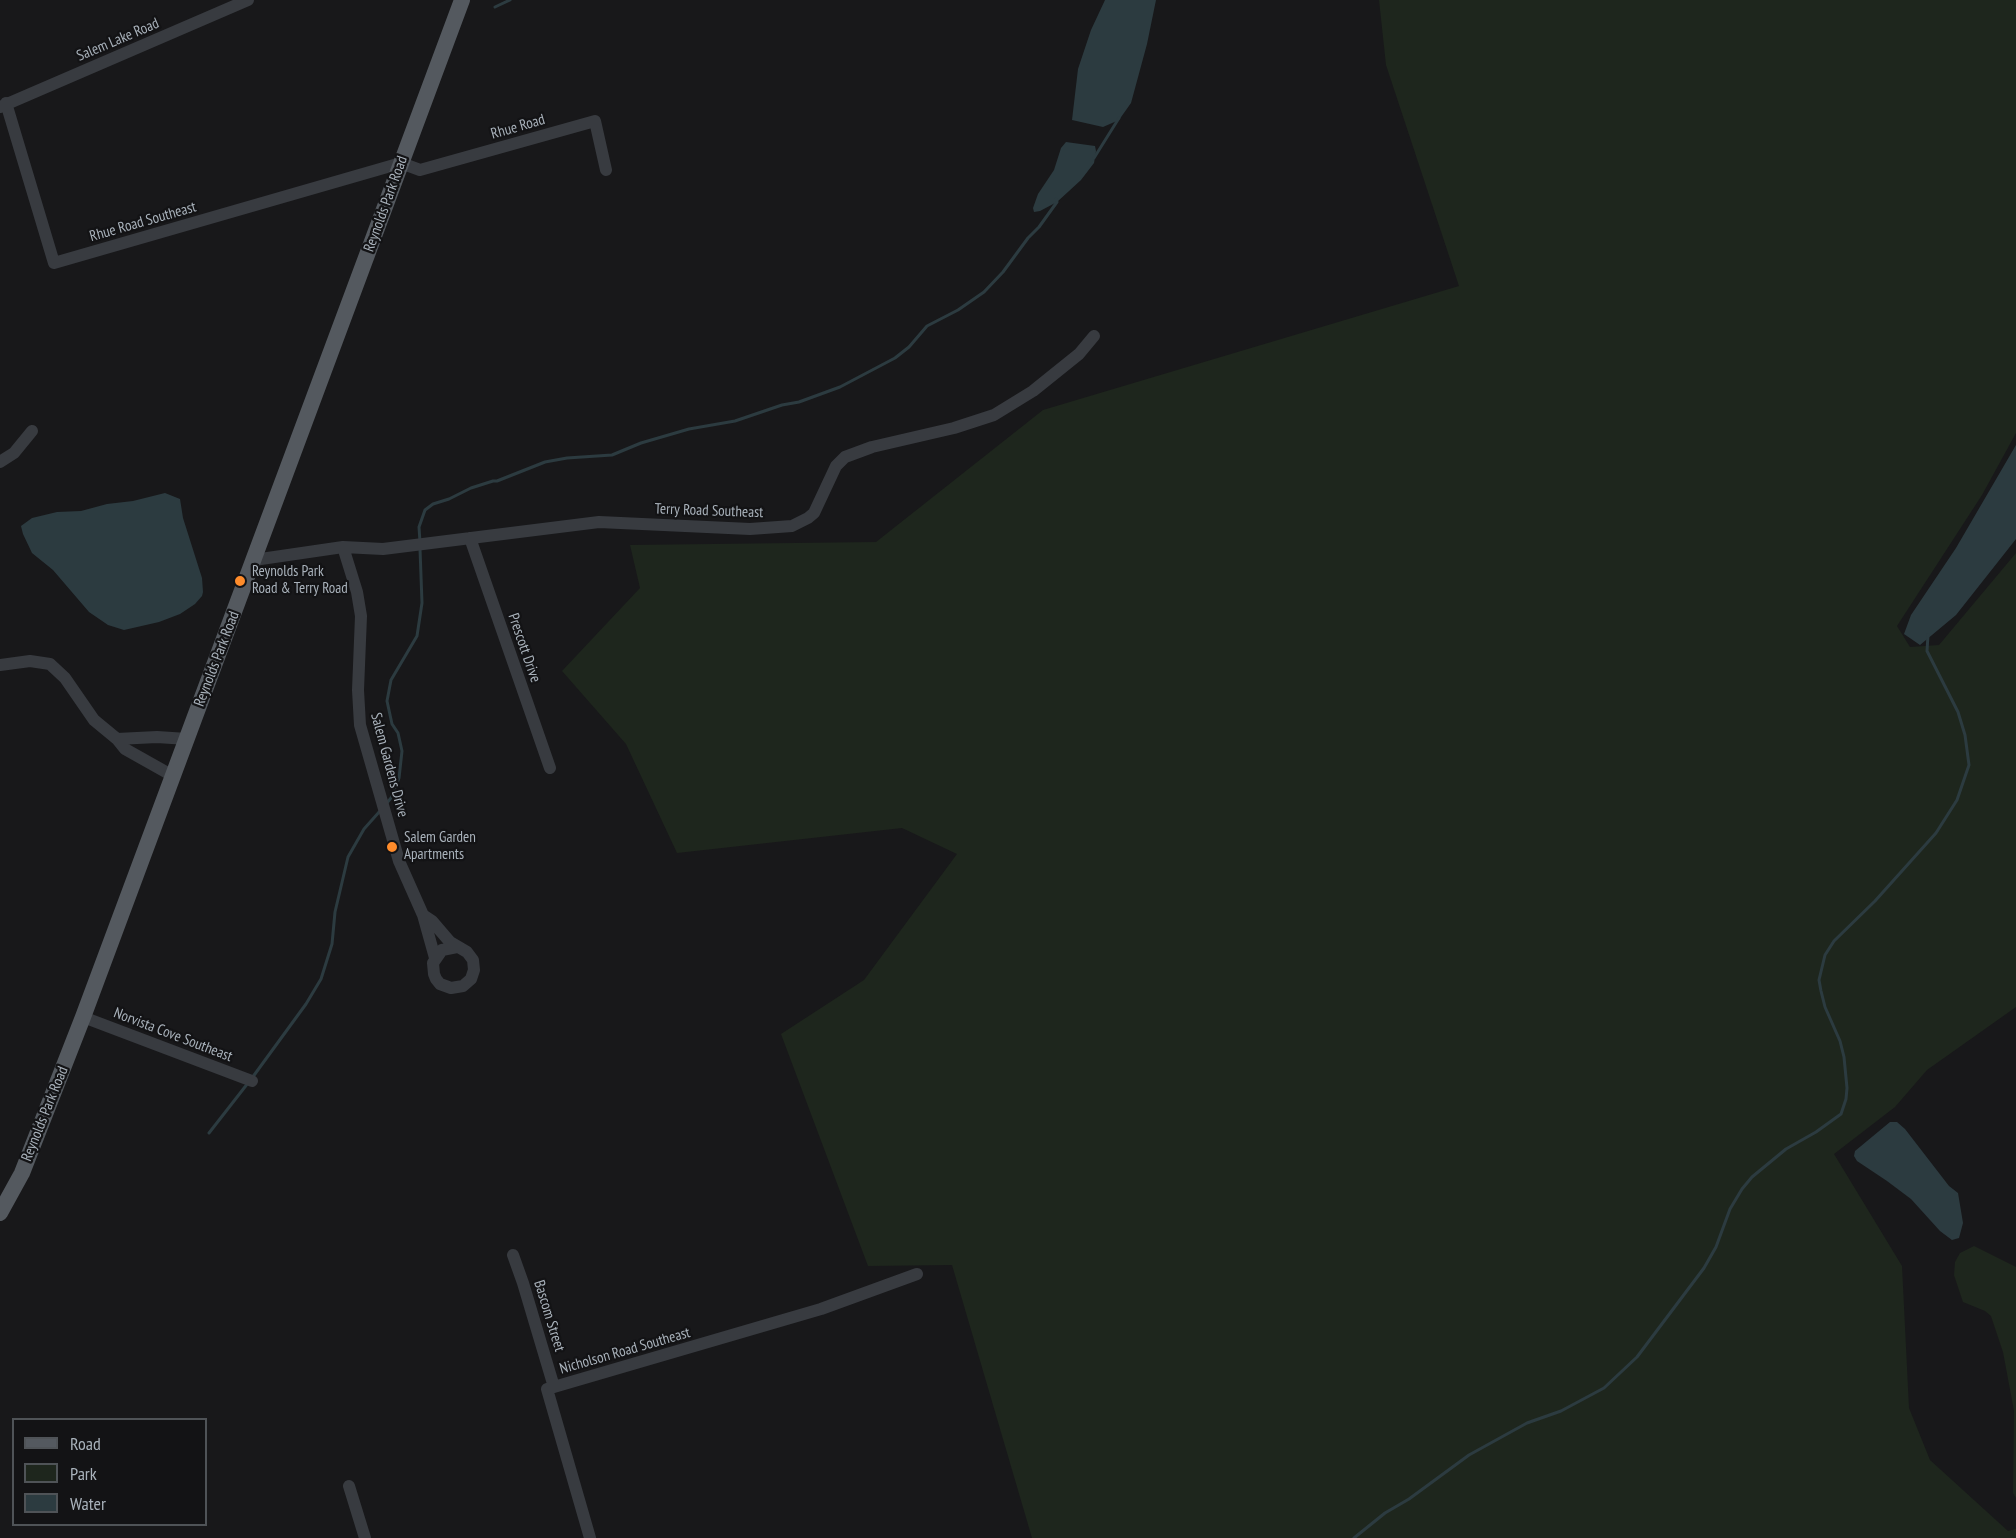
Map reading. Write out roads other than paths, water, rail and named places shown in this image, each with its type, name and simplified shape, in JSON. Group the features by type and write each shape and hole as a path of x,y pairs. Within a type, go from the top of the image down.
{"main road":[{"name":"Reynolds Park Road","path":"0,1213 22,1173 83,1017 462,0"}],"street":[{"name":"Salem Lake Road","path":"3,105 248,0"},
{"name":"Rhue Road Southeast","path":"3,105 54,263 401,162"},
{"name":"Rhue Road","path":"401,162 420,170 595,121 606,170"},
{"name":"Terry Road Southeast","path":"254,560 343,547 383,549 599,522 750,529 792,526 813,513 832,474 845,457 872,447 954,428 994,415 1033,391 1079,354 1094,336"},
{"path":"0,462 14,453 32,431"},
{"name":"Prescott Drive","path":"470,538 550,768"},
{"name":"Salem Gardens Drive","path":"343,547 357,592 361,616 358,690 360,725 399,861 423,915 435,958 434,974 440,984 451,988 463,986 471,979 474,965 467,952 457,947 423,915"},
{"path":"0,665 30,661 50,664 65,678 94,720 117,739 125,749 173,776"},
{"path":"117,739 156,737 187,739"},
{"path":"435,958 447,948 457,947"},
{"name":"Norvista Cove Southeast","path":"83,1017 252,1081"},
{"name":"Bascom Street","path":"513,1255 554,1387"},
{"name":"Nicholson Road Southeast","path":"590,1538 547,1389 821,1309 917,1274"},
{"path":"349,1486 365,1538"}],"water":[{"path":"1105,0 1156,0 1131,103 1119,120 1103,127 1072,120 1078,69 1091,30"},
{"path":"1066,142 1095,146 1094,163 1081,180 1057,202 1034,212 1033,208 1038,194 1054,170 1061,148"},
{"path":"2016,445 2016,539 1956,615 1920,645 1904,634 1911,615 1956,548"},
{"path":"165,493 180,499 183,518 202,578 203,592 195,604 180,614 159,622 124,630 108,625 89,612 53,570 32,553 23,534 21,526 32,518 57,512 81,511"},
{"path":"1890,1122 1897,1122 1905,1129 1949,1186 1958,1193 1963,1223 1959,1238 1952,1240 1940,1231 1911,1199 1857,1161 1854,1156 1855,1151"}],"waterway":[{"path":"495,7 510,0"},
{"path":"1094,158 1119,118"},
{"path":"420,542 419,527 425,510 433,504 471,488 497,481 545,462 612,455 641,443 689,429 735,421 782,405 799,402 840,387 895,358 909,347 927,326 958,310 984,292 1039,227 1057,202 1056,199"},
{"path":"386,804 399,778 402,751 398,733 392,724 387,701 391,680 417,636 422,603 420,549"},
{"path":"1354,1538 1385,1513 1409,1499 1469,1455 1527,1423 1561,1411 1604,1388 1637,1357 1704,1268 1716,1247 1730,1209 1752,1177 1786,1149 1841,1114 1847,1088 1844,1057 1821,991 1819,980 1825,955 1834,941 1875,901 1936,833 1957,800 1969,765 1965,735 1958,712 1927,651 1928,635"},
{"path":"252,1078 306,1004 321,979 332,944 335,912 348,857 364,829 380,811"},
{"path":"209,1133 248,1083"}],"place":[{"name":"Reynolds Park Road & Terry Road","path":"240,581"},
{"name":"Salem Garden Apartments","path":"392,847"}]}
